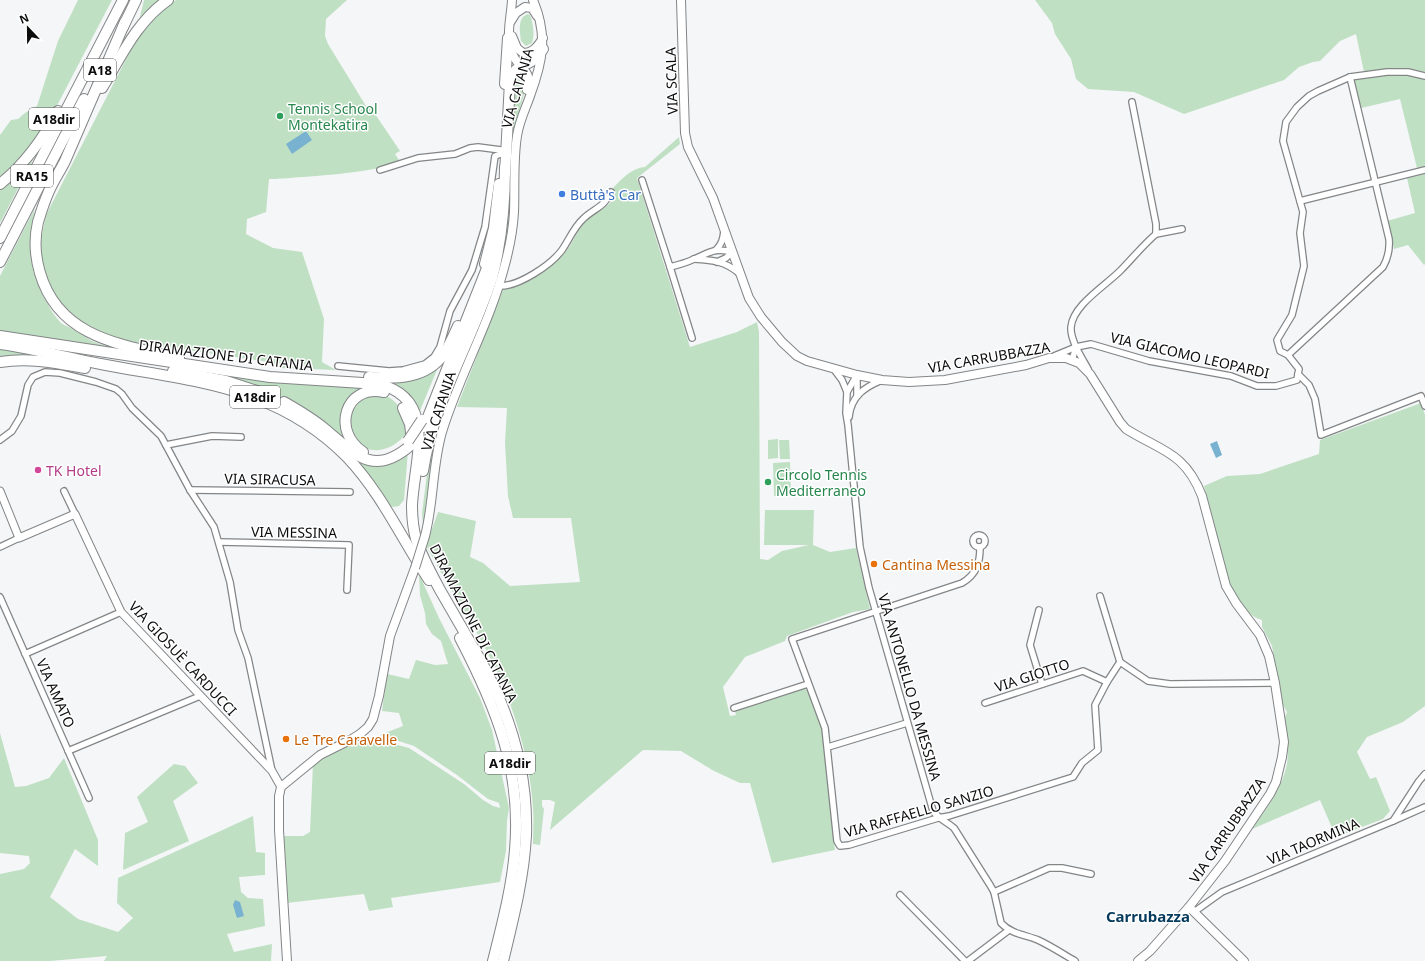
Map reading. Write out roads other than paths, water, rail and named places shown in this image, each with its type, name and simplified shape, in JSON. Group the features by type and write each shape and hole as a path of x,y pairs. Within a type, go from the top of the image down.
{"highway":[{"path":"107,31 117,0"},
{"name":"A18","path":"65,114 123,0"},
{"path":"136,0 78,120 64,162 49,191 38,223 35,241 36,258 41,277 48,293 58,308 70,320 98,337 132,348 201,362 241,373"},
{"path":"78,120 141,25 159,6 168,0"},
{"path":"423,424 483,272 494,228 499,193 508,38"},
{"name":"A18dir","path":"0,184 16,170 35,148 56,116 78,75 99,47"},
{"path":"20,347 212,377 239,385 278,399 301,412 324,428 352,453 366,459 378,461 393,458 404,451 423,424 491,258 500,217 505,167 510,82 512,76 521,66 537,57 543,49"},
{"name":"RA15","path":"0,238 65,114"},
{"name":"RA15","path":"0,262 52,160 78,120"},
{"path":"481,662 468,633 423,546 418,512 424,462 431,432 487,292 494,268 500,241 505,203 505,167"},
{"path":"159,361 201,362 276,371 403,378 429,368 440,359 445,353 469,307"},
{"name":"DIRAMAZIONE DI CATANIA","path":"0,336 270,377 378,384 392,388 404,397 413,410 419,429 419,449 412,504 416,538 435,581 481,662 501,704 513,737 520,765 525,799 526,835 522,875 503,961"},
{"name":"DIRAMAZIONE DI CATANIA","path":"0,344 88,362 212,384 257,398 298,418 320,434 347,458 380,498 429,581 473,663 504,740 512,773 516,806 515,852 508,899 493,961"},
{"path":"0,362 24,360 44,361 194,387 239,397 257,398"},
{"path":"409,443 387,455 373,456 363,453 353,445 346,428 345,417 349,406 361,394 371,390 377,390 394,397 406,412 410,424 412,441 407,489 407,521 414,545 429,581"}],"main road":[{"path":"512,0 508,38 514,58 529,76 530,80 521,118"},
{"name":"VIA CATANIA","path":"281,787 320,755 360,734 368,727 373,718 379,696 390,636 415,568 424,536 429,515 435,462 442,431 499,286 509,248 512,229 517,136 521,118 531,95 543,49 543,34 540,18 533,0"},
{"name":"VIA SCALA","path":"681,0 685,134 688,148 693,160"},
{"path":"528,7 532,8 536,14 543,34 534,50 523,53 517,48 509,25 522,9 528,7"},
{"name":"VIA CARRUBBAZZA","path":"693,160 710,194 724,228 749,298 761,317 791,351 807,361 857,375 882,380 909,382 944,380 1005,369 1049,358 1059,357 1074,361 1084,367 1090,374 1126,429 1174,456 1191,473 1202,496 1226,586 1266,646 1275,683 1284,742 1276,782 1270,794 1192,909 1138,961"},
{"path":"281,787 279,796 279,830 287,961"},
{"path":"1192,909 1244,961"}],"street":[{"name":"VIA GIACOMO LEOPARDI","path":"1049,358 1076,347 1091,344 1149,361 1231,376 1258,386 1276,386 1297,380 1299,369 1288,355 1280,351 1277,340 1292,315 1304,266 1300,233 1303,212 1283,140 1286,122 1297,107 1309,96 1350,77 1387,72 1408,72 1425,76"},
{"path":"1288,355 1383,267 1387,260 1390,248 1390,239 1350,77"},
{"path":"1132,102 1156,224 1156,234"},
{"path":"380,170 418,158 455,154 470,148 501,152"},
{"name":"VIA CATANIA","path":"338,366 390,371 404,370 417,368 425,364 434,356 440,347 450,311 472,270 485,226 495,156 501,152"},
{"path":"1300,201 1425,170"},
{"path":"642,180 692,338"},
{"path":"499,286 511,285 539,270 553,260 578,224 589,214 604,205 611,192"},
{"path":"670,267 716,250 723,239 724,228"},
{"path":"1090,374 1076,347 1071,332 1072,320 1077,312 1085,302 1120,271 1144,244 1156,234 1182,229"},
{"path":"716,250 732,252"},
{"path":"717,262 726,258 732,252"},
{"path":"694,259 717,262 729,266 740,274"},
{"path":"1074,361 1091,344"},
{"path":"1074,361 1073,357 1076,347"},
{"path":"833,368 845,386 847,392"},
{"path":"0,440 12,431 21,416 28,385 33,378 45,372 60,373 96,382 116,389 122,394 132,408 161,436 190,490 210,520 219,542 230,582 238,630 248,658 272,772"},
{"path":"1298,374 1309,385 1316,399 1321,435 1422,396 1425,406"},
{"path":"847,392 857,375"},
{"path":"857,375 857,395"},
{"path":"848,425 850,411 857,395 863,389 882,380"},
{"name":"VIA ANTONELLO DA MESSINA","path":"847,392 846,413 860,547 875,612 933,811 938,818"},
{"path":"166,445 212,436 242,437"},
{"name":"VIA SIRACUSA","path":"190,490 350,492"},
{"name":"VIA GIOSUÈ CARDUCCI","path":"64,491 121,612 272,772 281,787"},
{"path":"0,492 19,538"},
{"path":"0,547 75,514"},
{"name":"VIA MESSINA","path":"219,542 348,545 347,590"},
{"name":"VIA RAFFAELLO SANZIO","path":"980,547 980,559 977,569 969,579 962,583 792,639 823,721 828,747 837,841 840,846 849,845 949,816 1073,777 1082,763 1098,750 1095,705 1120,662"},
{"path":"1100,596 1120,662 1148,681 1170,684 1275,683"},
{"name":"VIA AMATO","path":"0,598 89,798"},
{"path":"1039,610 1030,645 1042,684"},
{"path":"25,654 121,612"},
{"name":"VIA GIOTTO","path":"985,703 1083,671 1107,682"},
{"path":"734,708 808,684"},
{"path":"68,751 200,696"},
{"path":"828,747 907,723"},
{"path":"1393,821 1425,776"},
{"name":"VIA TAORMINA","path":"1192,909 1222,892 1425,807"},
{"path":"938,818 954,828 994,892 1001,923 1009,930 1038,940 1075,961"},
{"path":"994,892 1049,868 1062,868 1091,874"},
{"path":"900,894 967,961 1009,930"}],"water":[{"path":"306,131 312,140 292,154 286,144"},
{"path":"1217,441 1222,455 1216,458 1210,444"},
{"path":"235,900 240,902 244,916 237,918 233,905"}],"place":[{"name":"Tennis School Montekatira","path":"280,116"},
{"name":"Buttà's Car","path":"562,194"},
{"name":"TK Hotel","path":"38,470"},
{"name":"Circolo Tennis Mediterraneo","path":"768,482"},
{"name":"Cantina Messina","path":"874,564"},
{"name":"Le Tre Caravelle","path":"286,739"}],"district":[{"name":"Carrubazza","path":"1148,916"}]}
